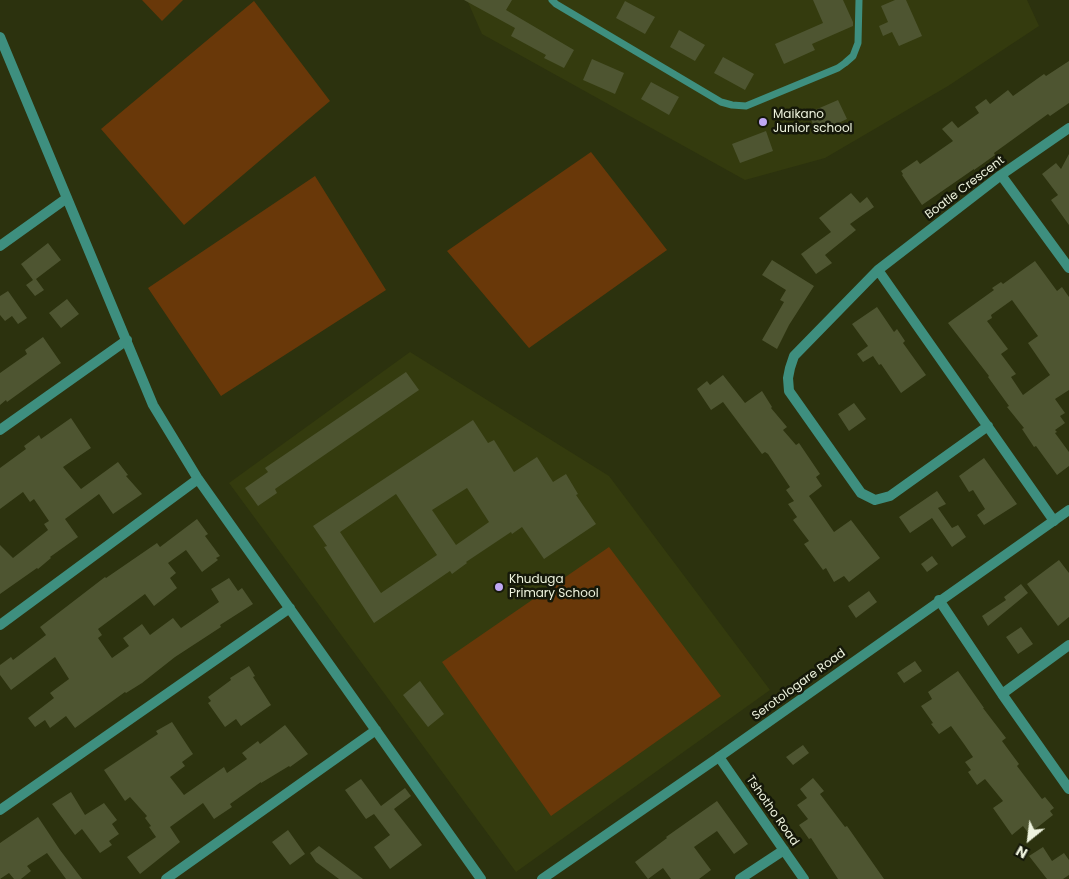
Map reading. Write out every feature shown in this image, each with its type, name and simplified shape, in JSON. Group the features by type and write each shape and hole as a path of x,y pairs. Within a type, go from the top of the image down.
{"street":[{"path":"0,37 3,55 68,198 153,405 198,480 481,879"},
{"name":"Boatle Crescent","path":"988,426 890,496 875,500 861,493 789,391 788,378 790,368 794,356 878,270 1001,175 1069,128"},
{"path":"1001,175 1069,268"},
{"path":"0,246 68,198"},
{"path":"878,270 1054,521"},
{"path":"0,430 127,340"},
{"path":"0,625 198,480"},
{"name":"Serotologare Road","path":"542,879 719,757 1069,510"},
{"path":"939,600 1069,789"},
{"path":"0,810 290,608"},
{"path":"1002,694 1069,645"},
{"path":"166,879 376,730"},
{"name":"Tshotho Road","path":"719,757 804,879"},
{"path":"740,879 784,850"}],"lane":[{"path":"552,0 721,102 746,106 846,63 852,56 858,43 859,0"}],"shaded area":[{"path":"142,0 183,0 162,21"},
{"name":"Maikano Junior school","path":"467,0 1027,0 1039,26 948,86 825,158 745,180 482,34"},
{"path":"254,1 330,101 184,225 101,129"},
{"path":"591,152 667,250 529,348 447,251"},
{"path":"315,176 386,290 221,396 148,288"},
{"name":"Khuduga Primary School","path":"410,352 609,476 770,690 516,872 229,483"},
{"path":"609,547 721,696 551,816 442,662"}],"building":[{"path":"464,0 512,0 506,10 574,50 564,68 544,58 546,55 511,36 515,28"},
{"path":"813,0 843,0 853,26 812,44 815,50 784,64 775,44 823,23"},
{"path":"895,0 906,0 922,36 899,46 892,32 883,36 879,26 888,22 881,6"},
{"path":"625,1 655,17 645,34 616,18"},
{"path":"679,30 705,45 695,61 670,47"},
{"path":"723,57 754,74 745,90 714,73"},
{"path":"592,59 624,73 615,94 583,80"},
{"path":"1069,61 1069,103 1050,116 1048,114 994,153 995,155 922,205 901,171 917,160 920,164 953,141 942,129 952,121 958,128 979,113 975,107 986,99 990,104 1008,90 1013,96 1044,74 1046,76"},
{"path":"651,82 679,97 669,115 641,99"},
{"path":"838,100 847,119 817,133 808,113"},
{"path":"766,131 773,151 740,163 732,144"},
{"path":"1069,154 1069,225 1051,200 1058,195 1042,174 1056,163 1061,169"},
{"path":"851,193 860,203 867,197 874,207 850,224 856,230 825,255 832,263 816,274 801,254 831,232 819,218"},
{"path":"48,243 61,260 36,279 44,290 35,296 26,285 33,280 21,264"},
{"path":"772,260 814,286 789,325 777,349 762,340 784,302 780,300 786,290 762,275"},
{"path":"1035,261 1057,291 1062,287 1069,297 1069,390 1055,399 1065,413 1060,416 1065,423 1055,430 1057,432 1055,433 1069,452 1069,466 1057,475 1036,446 1034,447 1022,429 1024,428 1007,407 1009,406 989,376 948,323 994,290 992,288 1001,282 1003,284","holes":["1012,300 1038,336 1028,343 1050,375 1023,395 1011,377 1016,374 1001,354 1008,349 987,321 992,318 991,315"]},
{"path":"8,291 27,318 18,324 12,316 5,321 0,315 0,296"},
{"path":"67,299 79,314 61,328 49,313"},
{"path":"877,307 894,332 897,329 905,341 903,343 926,375 901,393 881,364 879,365 873,356 863,362 857,354 868,346 852,324"},
{"path":"43,337 61,363 0,405 0,373 27,354 25,350"},
{"path":"406,372 419,390 275,489 277,493 258,506 245,488 268,472 265,468"},
{"path":"723,375 745,403 762,391 771,408 787,427 783,430 796,445 799,443 820,474 816,477 822,486 809,496 834,532 851,520 880,558 849,582 844,576 834,582 826,568 823,570 804,544 809,541 793,520 797,517 788,504 794,501 786,490 790,487 768,454 765,452 762,454 723,402 711,410 697,389 707,381 710,385"},
{"path":"854,403 866,419 849,431 838,414"},
{"path":"71,418 91,448 63,467 81,489 118,462 128,475 126,476 142,494 113,514 99,494 65,519 78,537 50,557 38,569 0,594 0,545 13,558 48,530 44,524 49,521 34,499 30,502 23,492 0,509 0,468 26,449 24,446 39,435 41,439"},
{"path":"473,420 488,443 494,440 514,472 537,457 553,482 566,474 578,494 576,495 596,524 544,559 522,527 512,534 511,532 466,562 452,574 450,571 374,623 324,547 327,546 313,526","holes":["467,488 489,522 456,545 432,510","396,494 437,555 381,593 340,532"]},
{"path":"984,458 1017,504 984,525 977,515 985,509 973,490 969,492 959,476"},
{"path":"937,491 946,504 938,508 952,528 958,525 966,537 952,547 932,518 910,533 899,517"},
{"path":"197,519 208,534 205,536 220,556 216,558 218,560 202,572 186,550 168,563 176,573 170,578 177,588 154,606 145,594 98,629 102,635 98,638 112,658 129,646 123,638 142,624 150,635 173,618 181,628 219,602 211,589 229,578 238,591 242,588 253,604 220,625 221,627 75,728 66,716 50,728 45,720 35,727 28,718 54,698 50,693 69,679 55,657 11,690 0,675 0,665 11,657 13,660 46,635 40,627 105,577 157,543 160,547"},
{"path":"932,556 938,564 927,572 921,564"},
{"path":"1059,560 1069,573 1069,617 1058,626 1027,584"},
{"path":"1021,584 1028,593 988,626 982,616 1006,600 1004,597"},
{"path":"869,591 877,602 856,618 848,606"},
{"path":"1021,627 1033,644 1018,654 1006,637"},
{"path":"915,661 922,671 904,683 897,673"},
{"path":"249,666 255,676 253,677 271,705 241,726 236,719 225,727 208,703 211,701 208,697 231,680 230,678"},
{"path":"958,671 1006,738 1002,741 1019,764 1017,766 1042,799 1045,797 1054,808 1050,811 1053,815 1029,834 1023,826 1012,835 993,808 1003,801 985,779 977,785 968,772 971,770 965,762 973,757 964,744 951,726 939,734 921,706 932,699 928,692"},
{"path":"420,681 444,714 428,727 403,695"},
{"path":"172,722 193,754 182,762 185,766 170,777 184,795 224,767 227,773 247,759 242,753 258,741 260,744 285,725 308,754 290,767 261,782 230,804 232,807 214,819 203,803 170,827 180,842 140,874 127,857 156,837 145,818 147,816 130,797 125,801 104,770 158,734 156,731"},
{"path":"803,745 809,753 793,765 786,757"},
{"path":"813,778 824,791 820,794 845,827 847,826 884,879 838,879 811,838 809,839 799,825 808,819 797,805 807,798 800,789"},
{"path":"361,779 381,806 405,788 411,796 394,809 422,845 390,869 374,847 390,835 374,814 366,819 345,790"},
{"path":"71,792 85,815 104,803 117,820 112,824 119,834 109,841 112,845 100,853 82,829 75,835 52,804"},
{"path":"717,801 748,844 734,854 717,831 694,847 711,870 699,879 671,879 663,868 648,879 635,862 666,837"},
{"path":"38,817 82,879 66,879 47,853 27,866 31,871 21,879 14,879 9,873 0,879 0,843"},
{"path":"288,830 305,854 290,865 272,842"},
{"path":"319,846 363,879 339,879 316,862 310,853"},
{"path":"1043,847 1052,861 1064,853 1069,860 1069,875 1063,879 1047,879 1029,856"}],"place":[{"name":"Maikano Junior school","path":"763,122"},
{"name":"Khuduga Primary School","path":"499,587"}]}
